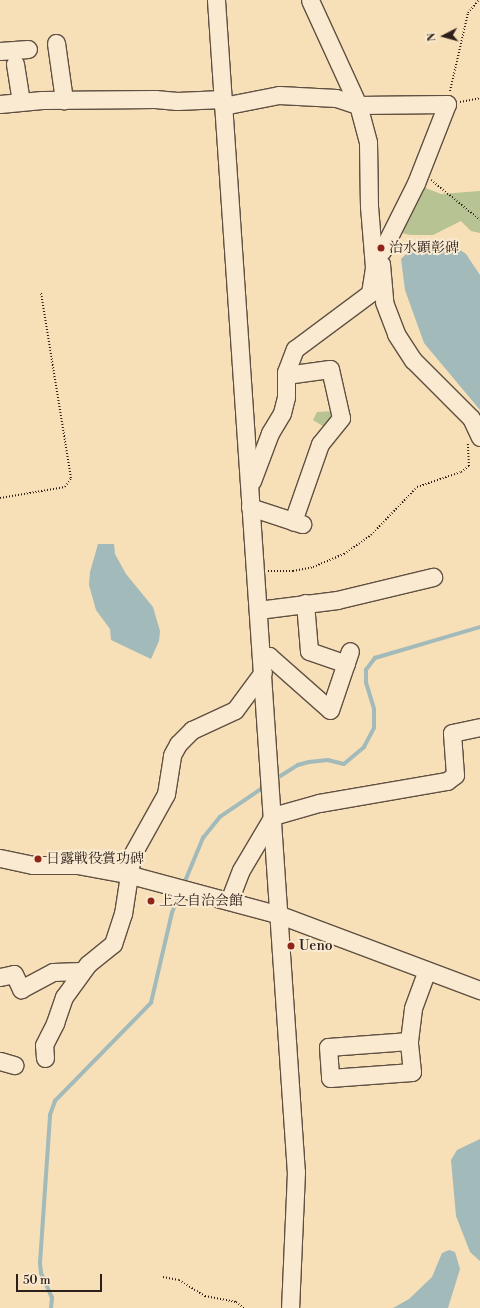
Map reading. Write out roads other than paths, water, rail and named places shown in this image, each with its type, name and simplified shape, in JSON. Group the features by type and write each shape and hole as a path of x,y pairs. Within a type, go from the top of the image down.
{"street":[{"path":"216,0 250,508 280,915 296,1172 290,1308"},
{"path":"310,0 358,105 368,142 369,206 378,252 384,302 396,334 413,360 471,418 474,440"},
{"path":"56,43 64,100"},
{"path":"0,51 28,49"},
{"path":"15,64 21,102"},
{"path":"0,104 64,100 155,99 223,102 279,95 336,98 358,105 447,104 421,172 378,252 370,293 300,344 289,359 286,376 286,397 282,413 270,433 249,490"},
{"path":"250,508 297,522 320,444 341,418 330,368 286,376"},
{"path":"258,610 305,602 337,600 433,577"},
{"path":"45,1058 44,1045 56,1023 64,997 82,970 113,944 123,914 127,874 132,855 166,794 172,755 178,744 196,728 235,710 262,664 269,656 330,710 348,657 309,651 305,602"},
{"path":"230,901 241,870 256,840 273,816 319,803 447,781 454,776 452,733 480,727"},
{"path":"0,858 32,865 77,865 127,874 230,901 280,915 480,990"},
{"path":"0,976 14,974 21,989 53,972 82,970"},
{"path":"409,1041 328,1047 330,1078 412,1072 409,1041 413,1008 427,970"}],"water":[{"path":"445,239 466,254 480,275 480,410 424,343 405,290 401,259 411,249 428,247"},
{"path":"98,544 114,544 115,554 126,574 153,607 160,631 159,641 151,659 111,640 110,629 96,610 89,585 90,572"},
{"path":"480,1139 480,1261 470,1252 456,1216 451,1160 457,1150"},
{"path":"449,1250 455,1252 460,1269 448,1308 393,1308 409,1299 432,1277 442,1253"}],"waterway":[{"path":"274,780 298,765 309,762 328,760 344,764 364,747 374,728 374,709 366,683 366,670 375,658 480,627"},
{"path":"184,884 203,838 220,817 264,787"},
{"path":"51,1308 52,1298 41,1273 40,1263 50,1115 55,1101 151,1003 172,913 180,893"}],"place":[{"name":"治水顕彰碑","path":"381,248"},
{"name":"日露戦役賞功碑","path":"38,859"},
{"name":"上之自治会館","path":"151,901"},
{"name":"Ueno","path":"291,946"}]}
